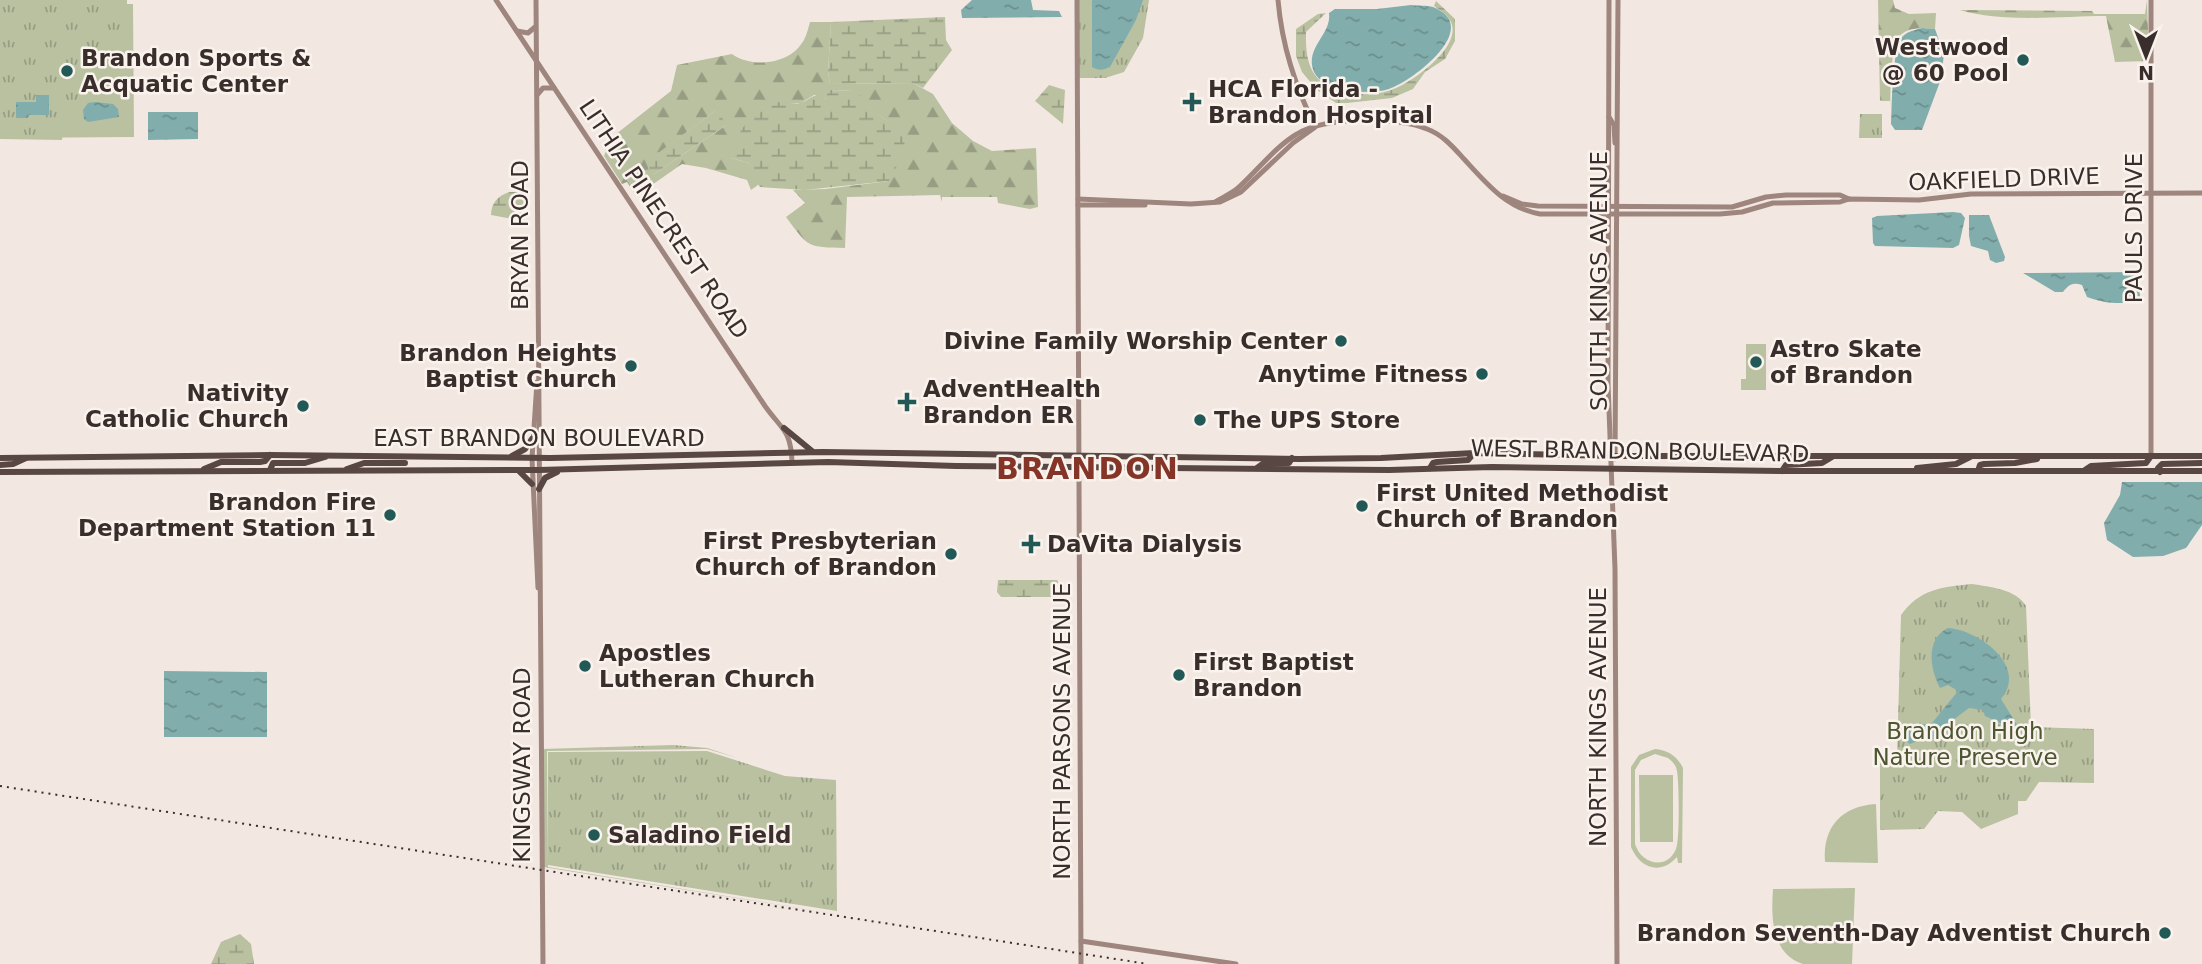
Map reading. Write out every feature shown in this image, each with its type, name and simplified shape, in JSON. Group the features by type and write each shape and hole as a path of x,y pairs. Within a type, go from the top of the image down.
{"highway":[{"path":"784,428 814,452"},
{"path":"507,457 525,449 532,439"},
{"name":"EAST BRANDON BOULEVARD","path":"0,458 270,455 536,458 792,452 1078,456"},
{"path":"1430,468 1437,462 1468,460 1474,453"},
{"name":"WEST BRANDON BOULEVARD","path":"1078,456 1381,458 1474,453 1612,456 2202,456"},
{"path":"202,470 221,462 265,461 270,455"},
{"path":"270,470 274,463 305,463 327,456"},
{"path":"1782,471 1786,465 1822,463 1833,456"},
{"path":"1870,471 1873,456"},
{"path":"1978,471 1980,465 1984,464 2015,463 2057,456"},
{"path":"2084,471 2091,466 2146,463 2151,456"},
{"path":"0,465 13,464 28,457"},
{"path":"1905,471 1924,466 1956,464 1970,457"},
{"path":"1227,468 1231,464 1252,464 1256,458"},
{"path":"1257,468 1264,463 1289,463 1292,458"},
{"name":"EAST BRANDON BOULEVARD","path":"0,472 561,470 792,462 1078,466"},
{"path":"345,470 364,463 405,463"},
{"path":"2160,472 2158,468 2162,464 2202,463"},
{"name":"WEST BRANDON BOULEVARD","path":"1078,466 2202,471"},
{"path":"517,470 532,484"},
{"path":"539,489 545,478 561,470"}],"street":[{"name":"LITHIA PINECREST ROAD","path":"496,0 768,410 784,428 790,439 792,462"},
{"name":"BRYAN ROAD","path":"536,0 536,458"},
{"name":"NORTH PARSONS AVENUE","path":"1077,0 1081,964"},
{"path":"1278,0 1283,42 1290,68 1315,127"},
{"name":"SOUTH KINGS AVENUE","path":"1609,0 1613,469"},
{"name":"SOUTH KINGS AVENUE","path":"1612,456 1618,214 1618,0"},
{"name":"PAULS DRIVE","path":"2151,0 2151,456"},
{"path":"514,28 520,33 529,33 536,24"},
{"path":"537,95 545,87 555,89"},
{"path":"1609,117 1614,125 1618,174"},
{"name":"OAKFIELD DRIVE","path":"1078,202 1215,202 1234,191 1270,161 1294,135 1315,127 1341,122 1381,121 1418,125 1444,138 1496,193 1512,205 1536,213 1731,214 1773,203 1840,202 1849,199 1928,200 1971,194 2202,193"},
{"name":"OAKFIELD DRIVE","path":"1496,193 1522,204 1535,206 1732,207 1779,195 1840,195 1849,199"},
{"path":"536,458 532,439 538,372"},
{"name":"KINGSWAY ROAD","path":"536,458 532,484 540,599"},
{"name":"NORTH KINGS AVENUE","path":"1613,469 1617,964"},
{"name":"KINGSWAY ROAD","path":"535,470 539,489 541,964"},
{"path":"1081,941 1236,964"}],"green space":[{"name":"Brandon Sports & Acquatic Center","path":"0,0 127,0 127,38 77,100 64,125 62,140 0,139"},
{"path":"1076,0 1149,0 1143,38 1124,72 1105,78 1077,78"},
{"path":"1878,0 1893,0 1895,8 1909,14 1936,13 1935,29 1906,31 1895,44 1890,110 1890,101 1880,101"},
{"path":"2147,0 2149,61 2115,62 2106,16 2013,18 1960,10 2145,14"},
{"path":"1436,1 1455,19 1455,41 1445,59 1425,72 1413,89 1392,98 1336,103 1317,90 1302,72 1296,56 1296,29 1318,14 1326,13 1306,32 1309,63 1318,78 1334,89 1356,94 1397,88 1430,66 1448,45 1452,25 1447,16 1434,6"},
{"name":"Brandon Sports & Acquatic Center","path":"0,4 133,4 134,137 0,138"},
{"path":"945,17 946,40 952,50 923,88 913,83 830,84 828,72 831,22"},
{"path":"810,22 831,22 828,72 830,84 913,83 933,94 952,123 973,141 992,151 1036,148 1038,207 1030,209 998,203 997,197 942,197 942,202 940,195 847,197 845,248 810,244 786,217 805,203 793,190 889,181 900,130 852,91 830,90 825,99 814,95 801,103 790,104 731,158 749,163 758,185 751,190 747,180 682,164 636,196 627,182 622,184 604,156 606,151 602,145 671,91 677,65 732,54 749,61 779,60 788,56 802,43","holes":["715,111 725,126 654,174 649,170 647,162"]},
{"path":"1049,85 1065,90 1063,124 1035,101"},
{"path":"829,90 852,91 862,96 883,118 900,129 904,137 905,151 889,181 805,190 760,187 754,180 749,163 731,158 737,138 744,127 765,107 776,102 797,104 815,96 825,99"},
{"path":"720,110 725,126 654,174 650,173 646,162"},
{"path":"1860,114 1882,114 1882,138 1859,138"},
{"path":"509,192 517,192 525,198 521,213 513,219 491,215 496,200"},
{"name":"Astro Skate of Brandon","path":"1746,344 1766,344 1766,390 1741,390 1741,379 1746,379"},
{"path":"998,580 1057,580 1062,589 1053,597 1001,597 997,592"},
{"name":"Brandon High Nature Preserve","path":"1972,584 2009,592 2026,606 2031,727 2094,729 2094,783 2039,782 2026,801 2018,801 2018,814 1981,829 1962,812 1938,811 1924,829 1880,830 1880,759 1897,757 1901,615 1908,606 1932,591"},
{"path":"673,745 707,748 738,758 707,749 547,751 548,867 835,914 543,867 542,749"},
{"path":"1655,749 1664,751 1672,754 1683,768 1682,863 1678,863 1677,857 1664,866 1651,867 1640,860 1631,847 1631,767 1639,755","holes":["1655,754 1668,758 1675,765 1678,777 1677,844 1672,856 1667,860 1654,862 1643,856 1635,844 1635,770 1641,760"]},
{"path":"707,751 785,776 836,780 837,911 548,865 548,752"},
{"path":"1639,775 1673,775 1673,842 1640,842"},
{"path":"1876,804 1878,863 1825,862 1827,838 1837,821 1853,809"},
{"path":"1855,888 1852,964 1803,964 1792,959 1779,943 1775,933 1773,889"},
{"path":"240,934 251,944 254,964 211,964 221,942"}],"water":[{"path":"972,0 1031,0 1033,10 1059,11 1062,17 962,18 961,10"},
{"path":"1092,0 1143,0 1136,20 1110,67 1103,69 1092,67"},
{"path":"1411,5 1433,7 1447,16 1451,27 1448,40 1439,52 1413,76 1389,89 1365,92 1333,87 1316,76 1312,63 1313,55 1327,28 1329,13 1335,9 1377,9"},
{"path":"1922,28 1935,29 1944,54 1941,79 1922,130 1895,130 1891,124 1896,53 1902,37"},
{"path":"36,95 49,95 49,115 16,118 16,102 36,102"},
{"path":"88,103 113,104 118,109 119,117 88,122 84,119 83,110"},
{"path":"148,112 198,112 198,139 148,140"},
{"path":"1961,213 1965,218 1959,245 1953,248 1875,246 1873,243 1872,218 1877,216"},
{"path":"1969,215 1989,215 2005,257 2004,261 1996,263 1990,260 1988,251 1971,246"},
{"path":"2138,272 2140,297 2137,301 2119,303 2087,297 2079,284 2071,284 2063,292 2055,292 2023,273"},
{"path":"2122,482 2202,482 2202,525 2186,548 2163,556 2133,557 2107,540 2104,523 2120,495"},
{"path":"1948,628 1973,635 1997,652 2005,663 2009,675 2008,687 2001,699 2022,733 1985,716 1983,710 1969,708 1949,723 1943,738 1920,740 1910,744 1904,740 1907,727 1932,723 1958,691 1948,685 1940,688 1932,664 1936,639"},
{"path":"164,671 267,672 267,737 164,737"}],"railway":[{"path":"0,786 1148,964"}],"place":[{"name":"Westwood @ 60 Pool","path":"2023,60"},
{"name":"Brandon Sports & Acquatic Center","path":"67,71"},
{"name":"HCA Florida - Brandon Hospital","path":"1192,102"},
{"name":"Divine Family Worship Center","path":"1341,341"},
{"name":"Astro Skate of Brandon","path":"1756,362"},
{"name":"Brandon Heights Baptist Church","path":"631,366"},
{"name":"Anytime Fitness","path":"1482,374"},
{"name":"AdventHealth Brandon ER","path":"907,402"},
{"name":"Nativity Catholic Church","path":"303,406"},
{"name":"The UPS Store","path":"1200,420"},
{"name":"First United Methodist Church of Brandon","path":"1362,506"},
{"name":"Brandon Fire Department Station 11","path":"390,515"},
{"name":"DaVita Dialysis","path":"1031,544"},
{"name":"First Presbyterian Church of Brandon","path":"951,554"},
{"name":"Apostles Lutheran Church","path":"585,666"},
{"name":"First Baptist Brandon","path":"1179,675"},
{"name":"Saladino Field","path":"594,835"},
{"name":"Brandon Seventh-Day Adventist Church","path":"2165,933"}],"district":[{"name":"BRANDON","path":"1088,469"}]}
